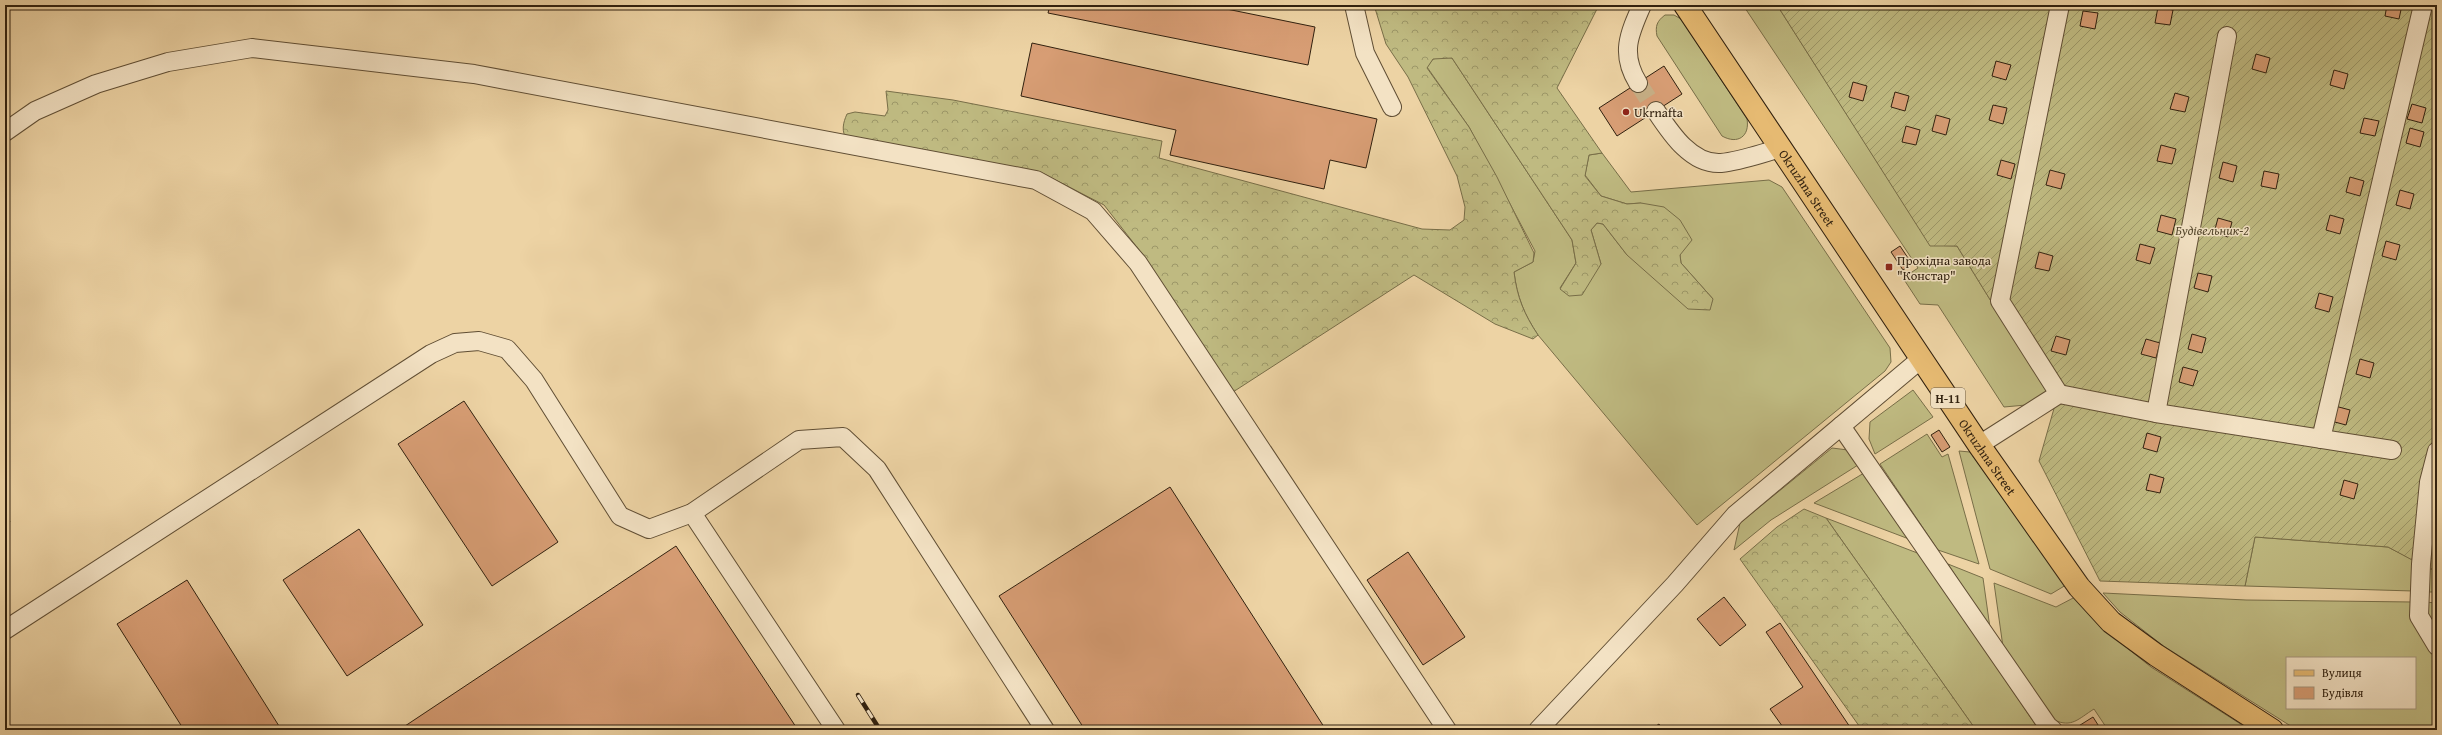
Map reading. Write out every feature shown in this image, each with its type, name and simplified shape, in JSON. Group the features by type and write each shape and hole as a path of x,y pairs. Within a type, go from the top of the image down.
{"main road":[{"name":"Okruzhna Street","path":"1685,5 1782,148 1979,445 2078,587 2111,622 2156,655 2272,730"}],"street":[{"path":"1354,5 1365,53 1392,107"},
{"path":"1638,83 1631,72 1627,56 1633,25 1642,5"},
{"path":"2059,394 2000,301 2060,5"},
{"path":"2321,438 2423,5"},
{"path":"2156,413 2227,36"},
{"path":"5,132 35,111 96,84 168,62 252,48 474,74 1036,180 1094,211 1138,264 1447,730"},
{"path":"1656,110 1677,140 1687,149 1704,159 1720,163 1782,148"},
{"path":"5,630 431,354 455,343 479,341 507,349 534,380 620,516 649,529 692,513 798,440 843,437 877,469 1046,730"},
{"path":"1538,730 1675,584 1735,515 1922,358"},
{"path":"1979,445 2059,394 2156,413 2392,450"},
{"path":"1841,426 2048,726 2053,730"},
{"path":"2437,451 2430,482 2430,549 2419,616 2437,646"},
{"path":"692,513 836,730"}],"green space":[{"path":"1374,5 1599,5 1557,88 1602,153 1589,155 1585,176 1601,196 1627,204 1641,203 1664,207 1680,220 1692,240 1680,255 1681,263 1713,299 1710,310 1688,309 1627,255 1603,224 1597,223 1591,230 1601,264 1582,295 1569,296 1560,289 1576,263 1572,240 1452,58 1433,59 1427,68 1469,127 1497,177 1534,253 1533,262 1514,272 1522,305 1538,335 1533,339 1495,324 1414,275 1233,392 1143,255 1104,205 1044,174 847,140 843,130 847,114 855,112 885,116 888,110 886,91 953,100 1162,141 1159,158 1422,229 1450,230 1464,220 1465,207 1457,176 1408,77 1386,44"},
{"path":"1743,5 1777,5 1930,245 1957,246 2047,392 2026,405 2004,407 1938,305 1920,304 1903,278 1918,268"},
{"name":"Будівельник-2","path":"1777,5 2437,5 2437,569 2429,569 2388,547 2255,537 2245,586 2100,581 2039,461 2055,405 1957,246 1930,246"},
{"path":"1665,15 1674,15 1681,19 1747,119 1747,130 1742,137 1733,140 1722,136 1657,36 1657,24"},
{"path":"1442,57 1452,58 1572,240 1576,263 1560,288 1601,264 1591,230 1597,223 1603,224 1627,255 1713,299 1681,263 1680,255 1641,203 1627,204 1601,196 1585,175 1589,155 1602,153 1631,192 1769,180 1782,187 1890,348 1891,362 1885,371 1697,525 1538,335 1529,320 1519,297 1514,272 1533,262 1535,251 1469,127 1427,67 1433,59"},
{"path":"1913,390 1933,417 1875,454 1869,439 1870,422"},
{"path":"1927,434 1942,457 1948,454 1979,564 1938,550 1880,464"},
{"path":"1832,448 1848,450 1858,465 1771,520 1734,550 1740,523"},
{"path":"1959,451 1970,452 2066,585 2051,594 1990,569"},
{"path":"1864,473 1909,539 1814,503"},
{"path":"1804,509 1826,518 1976,730 1862,730 1740,559 1777,527"},
{"path":"1826,518 1920,554 2039,730 1976,730"},
{"path":"2255,537 2388,547 2415,561 2413,591 2245,586"},
{"path":"1948,564 1983,578 1990,628"},
{"path":"2429,569 2437,569 2437,592 2428,592"},
{"path":"1994,583 2056,607 2075,597 2102,628 2151,667 2250,730 2146,730 2106,727 2094,709 2070,723 2054,720 2003,647"},
{"path":"2103,593 2246,600 2413,602 2437,653 2437,730 2297,730 2162,645 2120,612"},
{"path":"2424,602 2437,603 2437,635 2424,614"}],"building":[{"path":"1050,5 1207,5 1315,27 1308,65 1048,13"},
{"path":"2387,5 2402,5 2399,19 2385,16"},
{"path":"2158,7 2173,10 2170,25 2155,23"},
{"path":"2083,11 2098,13 2095,29 2080,26"},
{"path":"1032,43 1377,119 1366,168 1330,160 1324,189 1170,155 1176,130 1021,96"},
{"path":"2256,54 2270,58 2266,73 2252,69"},
{"path":"1996,61 2011,65 2006,80 1992,76"},
{"path":"1664,66 1682,94 1617,136 1599,108"},
{"path":"2334,70 2348,74 2344,89 2330,85"},
{"path":"1853,82 1867,86 1863,101 1849,97"},
{"path":"1895,92 1909,96 1905,111 1891,107"},
{"path":"2175,93 2189,97 2185,112 2170,109"},
{"path":"2412,104 2426,108 2422,123 2407,119"},
{"path":"1993,105 2007,108 2003,124 1989,120"},
{"path":"1936,115 1950,119 1946,135 1932,131"},
{"path":"2364,118 2379,121 2375,136 2360,133"},
{"path":"1906,126 1920,130 1916,145 1902,142"},
{"path":"2410,128 2424,132 2420,147 2406,143"},
{"path":"2161,145 2176,149 2172,164 2157,161"},
{"path":"2001,160 2015,164 2011,179 1997,175"},
{"path":"2223,162 2237,166 2233,182 2219,178"},
{"path":"2050,170 2065,174 2061,189 2046,185"},
{"path":"2264,171 2279,174 2276,189 2261,186"},
{"path":"2350,177 2364,181 2360,196 2346,192"},
{"path":"2400,190 2414,194 2410,209 2396,205"},
{"path":"2161,215 2176,219 2172,235 2157,231"},
{"path":"2330,215 2344,219 2340,234 2326,230"},
{"path":"2218,218 2232,222 2228,237 2214,233"},
{"path":"2386,241 2400,245 2396,260 2382,256"},
{"path":"2140,244 2155,248 2150,264 2136,260"},
{"path":"1900,246 1912,264 1903,270 1891,252"},
{"path":"2039,252 2053,256 2049,271 2035,268"},
{"path":"2198,273 2212,276 2208,292 2194,288"},
{"path":"2319,293 2333,297 2329,312 2315,308"},
{"path":"2192,334 2206,338 2202,353 2188,349"},
{"path":"2056,336 2070,340 2066,355 2051,351"},
{"path":"2146,339 2160,343 2156,358 2141,354"},
{"path":"2360,359 2374,363 2370,378 2356,374"},
{"path":"2183,367 2198,371 2193,386 2179,382"},
{"path":"464,401 558,542 492,586 398,444"},
{"path":"2335,406 2350,410 2346,425 2331,421"},
{"path":"1939,430 1950,447 1942,452 1931,435"},
{"path":"2147,433 2161,437 2157,452 2143,448"},
{"path":"2150,474 2164,478 2160,493 2146,490"},
{"path":"2344,480 2358,484 2354,499 2340,495"},
{"path":"1170,487 1326,730 1085,730 999,596"},
{"path":"5,514 10,522 5,525"},
{"path":"359,529 423,625 347,676 283,580"},
{"path":"676,546 798,730 399,730"},
{"path":"1408,552 1465,637 1423,665 1367,580"},
{"path":"187,580 279,726 272,730 184,730 117,624"},
{"path":"1724,597 1746,625 1720,646 1697,619"},
{"path":"1780,623 1852,730 1785,730 1770,709 1803,687 1766,632"},
{"path":"2093,717 2100,728 2079,730 2077,727"},
{"path":"1659,724 1663,730 1650,730"}],"tunnel":[{"path":"1638,83 1656,111"}],"railway":[{"path":"858,695 880,730"}],"place":[{"name":"Ukrnafta","path":"1626,112"},
{"name":"Прохідна завода \"Констар\"","path":"1889,267"}]}
